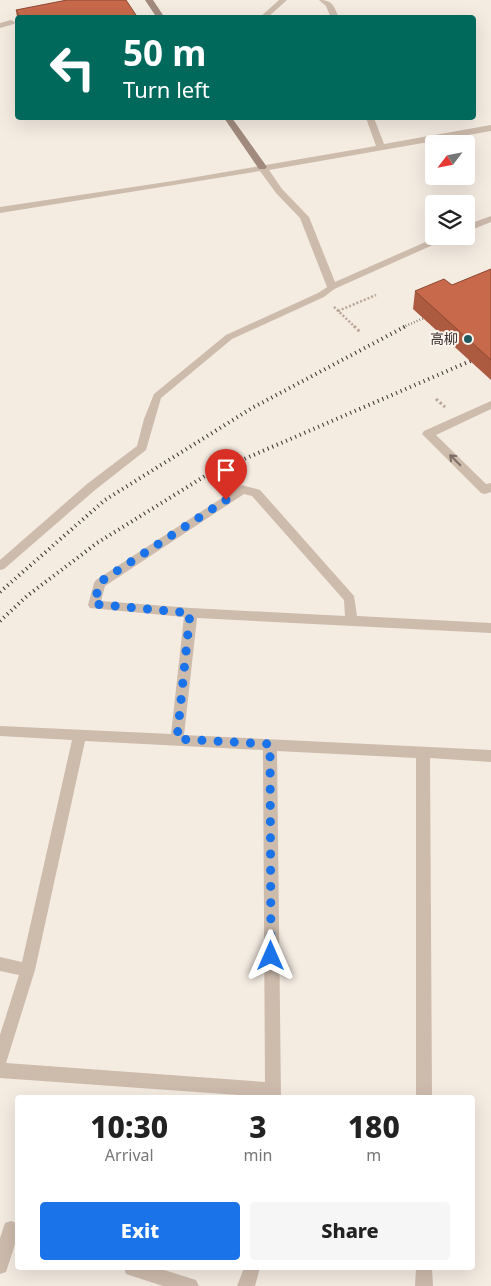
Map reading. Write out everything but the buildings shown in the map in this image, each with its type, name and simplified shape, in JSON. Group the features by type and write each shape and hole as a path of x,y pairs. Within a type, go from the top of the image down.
{"street":[{"path":"149,0 159,15"},
{"path":"323,0 330,5 333,15"},
{"path":"229,120 279,191 304,217 332,287 428,245"},
{"path":"371,120 381,146"},
{"path":"0,210 173,184 491,128"},
{"path":"475,225 491,219"},
{"path":"489,410 428,434 485,490 491,487"},
{"path":"350,621 350,599 256,493 242,490 100,582 94,604 190,613 350,621 491,628"},
{"path":"177,739 190,613"},
{"path":"0,731 491,756"},
{"path":"0,1060 28,970 80,734"},
{"path":"0,1070 272,1094 270,744"},
{"path":"423,753 424,1095"},
{"path":"0,964 28,970"},
{"path":"0,1266 9,1229"},
{"path":"138,1270 190,1286"},
{"path":"246,1286 251,1270"},
{"path":"424,1270 424,1286"}],"lane":[{"path":"266,15 283,0"},
{"path":"0,26 11,22"},
{"path":"0,566 43,526 142,448 157,396 229,337 332,287"}],"path":[{"path":"321,294 360,332"},
{"path":"338,311 376,295"}],"railway":[{"path":"403,327 436,313"},
{"path":"0,592 105,500 252,408 406,326"},
{"path":"0,621 27,596 97,543 205,476 491,352"}],"place":[{"name":"高柳","path":"468,339"}],"route":[{"path":"226,500 100,582 94,604 190,613 177,739 270,744 271,956"}]}
